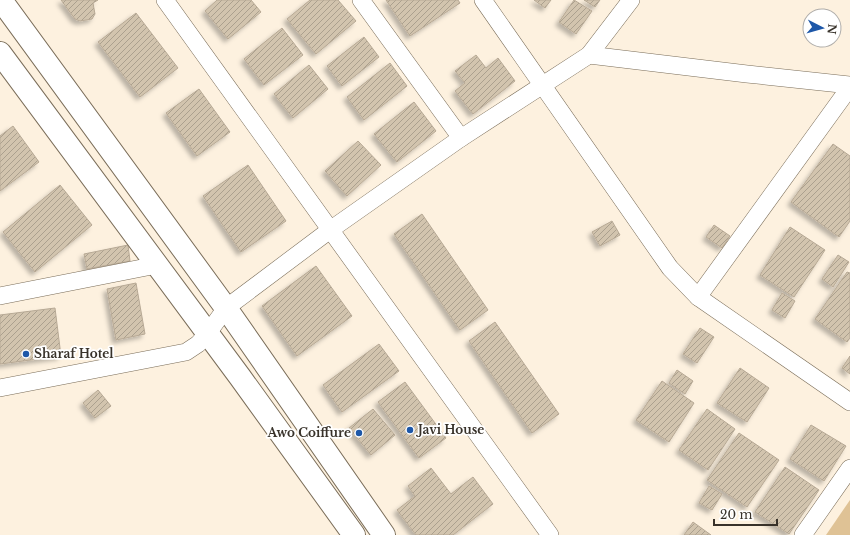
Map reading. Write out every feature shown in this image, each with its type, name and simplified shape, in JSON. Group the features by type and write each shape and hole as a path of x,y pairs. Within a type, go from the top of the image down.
{"street":[{"path":"0,0 226,308 384,535"},
{"path":"165,0 550,535"},
{"path":"483,0 670,268 698,297 850,402"},
{"path":"0,388 186,352 198,344 208,333 226,308 330,230 461,138 542,84 589,55 631,0"},
{"path":"363,1 461,138"},
{"path":"0,53 208,333 354,535"},
{"path":"589,55 850,86 698,297"},
{"path":"0,296 157,265"},
{"path":"803,535 850,468"}],"shaded area":[{"path":"850,500 850,535 826,535"}],"building":[{"path":"61,0 98,0 93,3 95,14 92,19 80,21 75,19"},
{"path":"217,0 251,0 261,12 228,39 205,11"},
{"path":"310,0 338,0 356,21 316,54 287,19"},
{"path":"386,0 458,0 460,3 410,36"},
{"path":"534,0 551,0 545,8"},
{"path":"574,0 592,11 576,34 559,22"},
{"path":"584,0 600,0 595,7"},
{"path":"136,13 178,68 140,97 98,42"},
{"path":"282,28 303,55 264,85 244,59"},
{"path":"364,37 379,57 342,86 327,66"},
{"path":"476,55 486,68 498,58 515,81 473,114 455,91 465,83 455,71"},
{"path":"390,63 407,86 364,120 347,97"},
{"path":"309,65 328,89 293,118 274,94"},
{"path":"199,89 230,132 197,156 166,113"},
{"path":"414,102 436,131 397,162 374,134"},
{"path":"13,126 39,162 0,191 0,136"},
{"path":"358,141 381,165 347,196 325,171"},
{"path":"833,144 850,156 850,221 839,237 791,202"},
{"path":"248,165 286,221 241,252 203,196"},
{"path":"60,185 92,225 35,272 3,232"},
{"path":"422,214 488,310 460,330 394,234"},
{"path":"612,221 620,235 600,246 592,232"},
{"path":"714,225 730,236 722,248 706,237"},
{"path":"790,227 825,250 794,297 760,275"},
{"path":"128,245 130,261 87,269 84,254"},
{"path":"838,255 849,262 833,287 822,279"},
{"path":"316,266 352,316 297,356 262,306"},
{"path":"847,272 850,273 850,338 847,342 815,319"},
{"path":"136,283 145,334 116,340 107,289"},
{"path":"782,293 795,301 785,318 772,310"},
{"path":"55,308 61,356 0,364 0,315"},
{"path":"495,322 559,414 532,433 469,341"},
{"path":"700,328 714,337 697,363 683,354"},
{"path":"379,344 399,371 342,412 323,385"},
{"path":"850,356 850,374 842,368"},
{"path":"740,368 769,388 747,422 717,403"},
{"path":"677,370 693,381 685,394 669,383"},
{"path":"662,381 694,403 669,442 636,420"},
{"path":"405,382 446,438 419,458 378,402"},
{"path":"98,390 111,406 95,418 83,403"},
{"path":"373,409 395,435 371,455 349,428"},
{"path":"707,409 735,429 708,470 679,450"},
{"path":"811,425 846,446 824,481 790,459"},
{"path":"739,433 779,460 747,507 707,480"},
{"path":"785,467 819,490 789,534 755,512"},
{"path":"431,468 451,494 473,477 493,504 453,535 416,535 397,510 415,496 408,486"},
{"path":"709,486 722,494 712,510 699,503"},
{"path":"693,522 711,535 684,535"}],"place":[{"name":"Sharaf Hotel","path":"26,354"},
{"name":"Javi House","path":"410,430"},
{"name":"Awo Coiffure","path":"359,433"}]}
